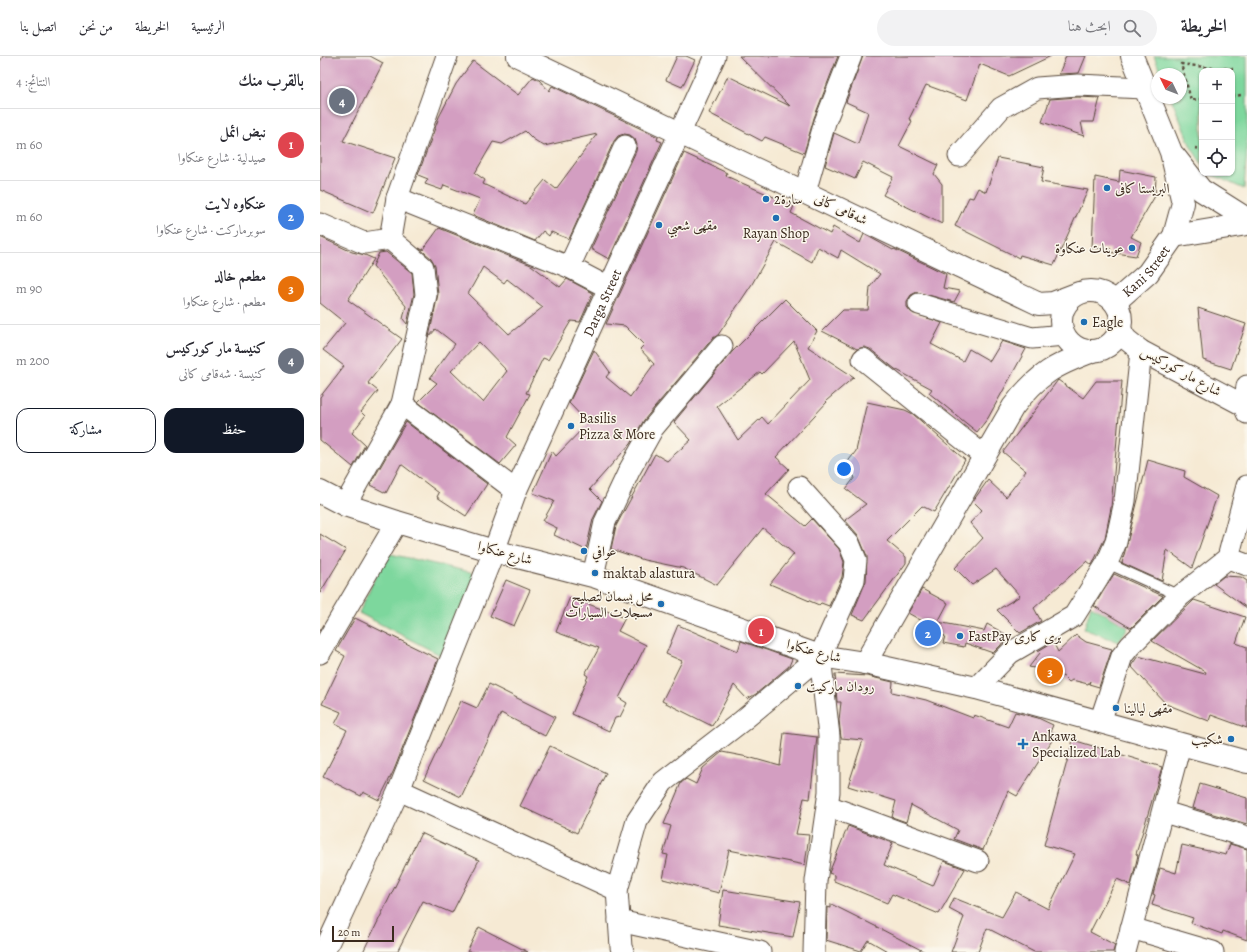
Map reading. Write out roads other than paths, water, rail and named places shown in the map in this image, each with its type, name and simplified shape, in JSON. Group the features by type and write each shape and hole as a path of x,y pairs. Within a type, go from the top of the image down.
{"street":[{"path":"390,239 397,198 447,56"},
{"name":"شەقامی کانی","path":"518,56 1040,304 1053,303 1079,293"},
{"name":"Darga Street","path":"324,952 399,790 494,551 516,491 715,56"},
{"path":"806,192 825,122 851,56"},
{"path":"1132,56 1171,152 1183,202 1174,236 1247,224"},
{"path":"959,156 1000,108 1037,88 1078,85 1144,88"},
{"path":"569,267 625,146"},
{"path":"1171,152 1201,190 1247,219"},
{"path":"397,198 569,267 609,288"},
{"path":"320,224 364,243 390,239 423,267 426,295 402,404 345,505"},
{"name":"Kani Street","path":"1115,302 1148,273 1174,236"},
{"path":"865,663 1013,407 1028,388 1044,373 1068,360 1102,349 1116,338 1120,329 1121,320 1119,310 1115,302 1107,295 1098,291 1088,290 1071,298 1061,313 1061,328 1064,335 1076,348 1084,351 1093,351"},
{"path":"919,304 1032,338 1064,335"},
{"name":"شارع مار كوركيس","path":"1120,329 1126,338 1141,351 1246,403"},
{"path":"593,576 605,522 630,469 649,435 722,346"},
{"path":"976,688 1010,653 1074,616 1107,562 1116,542 1125,501 1141,351"},
{"path":"863,358 984,456"},
{"path":"402,404 516,491"},
{"path":"1100,722 1122,656 1180,596 1228,558 1247,486"},
{"path":"623,952 621,947 617,890 637,821 663,782 742,721 820,656 854,580 856,560 849,543 798,487"},
{"name":"شارع عنكاوا","path":"320,492 345,505 397,522 494,551 593,576 820,656 865,663 976,688 1180,745 1247,762"},
{"path":"320,653 397,522"},
{"path":"1228,558 1247,565"},
{"path":"814,952 816,881 828,806 829,736 820,656"},
{"path":"1125,952 1164,812 1180,745"},
{"path":"399,790 617,890"},
{"path":"828,806 978,861"},
{"path":"1164,812 1247,837"},
{"path":"619,921 760,952"},
{"path":"1131,928 1212,952"}],"lane":[{"path":"1107,562 1180,596"}],"place":[{"name":"كنيسة مار كوركيس","path":"342,101"},
{"name":"البریستا كافی","path":"1107,188"},
{"name":"سارة2","path":"766,199"},
{"name":"Rayan Shop","path":"776,218"},
{"name":"مقهى شعبي","path":"659,225"},
{"name":"عوينات عنكاوة","path":"1132,248"},
{"name":"Eagle","path":"1084,322"},
{"name":"Basilis Pizza & More","path":"571,426"},
{"name":"عوافي","path":"584,551"},
{"name":"maktab alastura","path":"595,573"},
{"name":"محل بسمان لتصليح مسجلات السيارات","path":"661,604"},
{"name":"نبض ائمل","path":"761,631"},
{"name":"عنكاوه لايت","path":"928,633"},
{"name":"FastPay بری كاری","path":"960,636"},
{"name":"مطعم خالد","path":"1050,671"},
{"name":"رودان ماركيت","path":"798,686"},
{"name":"مقهى ليالينا","path":"1116,708"},
{"name":"شكيب","path":"1231,739"},
{"name":"Ankawa Specialized Lab","path":"1023,744"}]}
